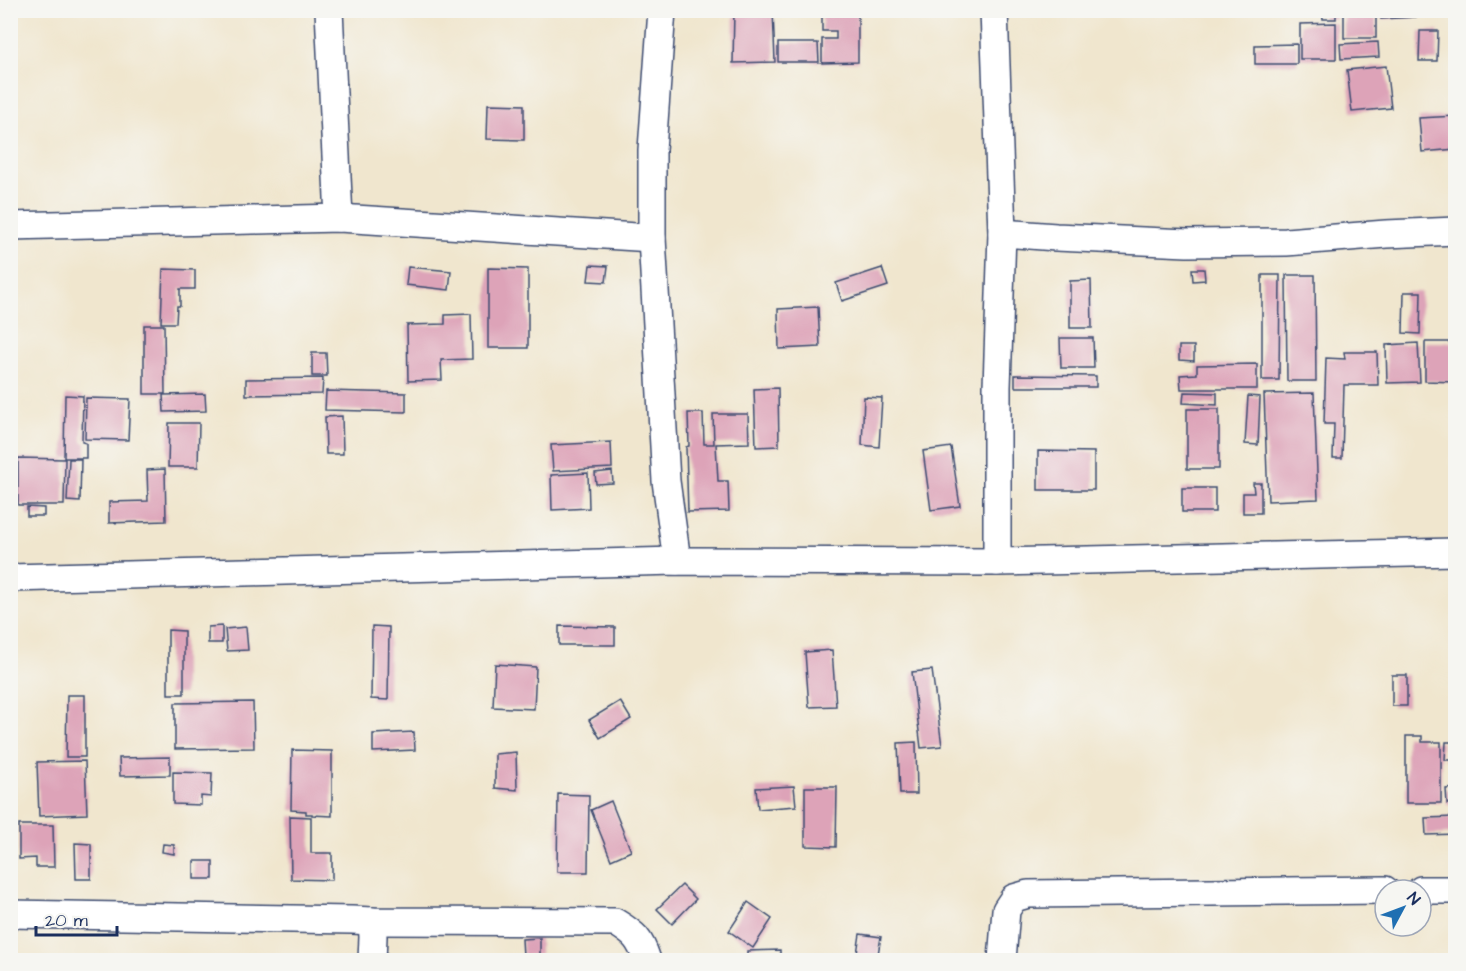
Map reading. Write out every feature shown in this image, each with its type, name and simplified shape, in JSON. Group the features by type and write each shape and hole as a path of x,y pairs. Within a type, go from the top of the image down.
{"street":[{"path":"329,10 339,218"},
{"path":"662,10 652,150 652,238 666,481 677,561"},
{"path":"994,10 1002,233 997,387 997,562"},
{"path":"10,226 339,218 652,238"},
{"path":"1002,233 1188,243 1286,242 1455,231"},
{"path":"10,578 677,561 997,562 1455,552"},
{"path":"1002,960 1006,910 1014,898 1028,894 1373,890"},
{"path":"1433,890 1455,890"},
{"path":"10,914 372,921 615,922 630,931 642,945 647,960"},
{"path":"372,921 372,960"}],"building":[{"path":"734,10 773,10 775,62 733,63"},
{"path":"822,10 858,10 858,62 822,63 822,39 836,39 836,31 822,31"},
{"path":"1322,10 1336,10 1336,19 1323,19"},
{"path":"1344,10 1376,10 1376,38 1344,38"},
{"path":"1381,10 1416,10 1416,17 1381,19"},
{"path":"1336,23 1336,59 1300,59 1300,24"},
{"path":"1420,31 1438,31 1437,61 1419,61"},
{"path":"1378,42 1379,57 1341,59 1340,44"},
{"path":"778,43 818,43 819,62 778,62"},
{"path":"1297,44 1297,64 1255,64 1255,45"},
{"path":"1386,66 1391,108 1352,112 1347,70"},
{"path":"488,104 524,105 524,140 487,139"},
{"path":"1456,116 1456,149 1422,152 1419,118"},
{"path":"590,265 608,266 606,282 588,281"},
{"path":"408,267 451,271 449,290 406,285"},
{"path":"488,268 528,269 528,348 488,348"},
{"path":"882,268 888,286 842,301 836,283"},
{"path":"163,269 195,270 195,289 180,289 180,306 177,306 176,323 161,323"},
{"path":"1192,269 1204,269 1205,280 1193,281"},
{"path":"1262,275 1280,275 1279,380 1262,380"},
{"path":"1286,275 1315,275 1316,381 1287,381"},
{"path":"1091,280 1092,328 1070,328 1070,281"},
{"path":"1404,292 1421,292 1420,334 1403,333"},
{"path":"818,307 820,347 779,349 778,309"},
{"path":"471,314 472,359 441,360 442,380 408,381 407,325 445,324 445,315"},
{"path":"144,325 164,325 165,394 144,394"},
{"path":"1060,338 1093,338 1094,368 1061,368"},
{"path":"1425,342 1456,342 1456,382 1425,381"},
{"path":"1418,343 1420,382 1387,383 1386,345"},
{"path":"1179,346 1194,346 1194,361 1179,360"},
{"path":"1344,352 1377,352 1378,385 1344,385 1342,458 1333,458 1334,424 1324,424 1326,358 1345,359"},
{"path":"312,353 326,353 327,376 312,376"},
{"path":"1257,364 1257,389 1181,389 1180,375 1197,374 1197,365"},
{"path":"1015,375 1096,376 1096,387 1015,387"},
{"path":"323,378 322,394 246,395 246,379"},
{"path":"778,388 779,446 756,447 754,389"},
{"path":"326,391 406,393 406,412 325,410"},
{"path":"1184,392 1217,393 1217,405 1183,403"},
{"path":"1314,393 1318,499 1268,501 1264,394"},
{"path":"205,394 206,411 164,412 163,395"},
{"path":"65,395 83,396 82,442 86,443 86,458 64,458"},
{"path":"1248,396 1260,397 1258,445 1245,444"},
{"path":"864,397 882,398 879,447 862,445"},
{"path":"86,398 130,399 128,440 85,439"},
{"path":"1187,409 1219,409 1219,469 1187,469"},
{"path":"688,413 703,413 704,444 714,444 713,414 748,414 749,443 716,444 718,481 728,481 729,511 688,512 686,447 689,446"},
{"path":"342,416 343,454 326,454 325,417"},
{"path":"169,423 199,423 198,467 168,467"},
{"path":"611,442 612,468 553,471 551,445"},
{"path":"951,447 960,506 931,510 923,451"},
{"path":"1038,451 1094,452 1094,490 1038,490"},
{"path":"18,458 65,459 64,505 18,505"},
{"path":"69,459 81,459 80,502 67,501"},
{"path":"165,469 166,521 109,523 109,502 148,501 147,470"},
{"path":"612,471 613,483 596,484 595,473"},
{"path":"588,473 589,508 552,510 551,475"},
{"path":"1253,483 1261,483 1261,513 1243,513 1243,493 1254,493"},
{"path":"1182,488 1215,488 1215,512 1182,512"},
{"path":"27,507 44,508 44,516 27,516"},
{"path":"222,626 222,643 208,643 208,627"},
{"path":"372,626 389,627 388,700 371,699"},
{"path":"559,626 615,627 615,645 559,645"},
{"path":"246,627 248,650 227,651 225,629"},
{"path":"168,630 184,631 184,694 168,694"},
{"path":"832,650 836,706 809,707 805,652"},
{"path":"495,664 536,667 534,709 493,707"},
{"path":"932,670 942,746 921,748 912,672"},
{"path":"1392,675 1407,675 1407,706 1392,706"},
{"path":"67,695 85,695 85,757 66,757"},
{"path":"620,701 631,719 600,738 589,720"},
{"path":"253,702 254,748 175,749 175,703"},
{"path":"414,732 415,750 373,752 373,734"},
{"path":"1406,736 1422,736 1422,742 1441,742 1441,803 1406,803"},
{"path":"916,742 917,794 900,794 898,743"},
{"path":"1446,742 1456,742 1456,760 1445,760"},
{"path":"292,750 332,751 332,816 312,815 306,814 306,811 291,810"},
{"path":"516,752 517,790 495,788 495,754"},
{"path":"170,757 170,775 120,776 119,758"},
{"path":"85,761 87,814 39,816 37,762"},
{"path":"173,772 212,773 211,797 201,796 201,805 173,804"},
{"path":"794,786 796,806 758,809 756,788"},
{"path":"805,787 837,787 836,847 805,846"},
{"path":"1456,788 1456,804 1447,804 1446,789"},
{"path":"558,794 589,795 588,872 557,872"},
{"path":"611,801 631,851 611,860 591,810"},
{"path":"290,816 311,817 311,853 332,853 332,880 291,879"},
{"path":"1456,817 1456,834 1426,835 1425,818"},
{"path":"19,825 53,825 54,867 36,867 36,858 19,859"},
{"path":"75,843 91,844 91,879 76,879"},
{"path":"163,844 174,845 174,854 162,852"},
{"path":"194,861 213,861 213,879 194,879"},
{"path":"682,885 696,899 672,924 657,909"},
{"path":"748,902 772,919 753,948 729,931"},
{"path":"860,934 881,937 877,960 856,960"},
{"path":"540,938 540,955 523,956 522,939"},
{"path":"780,950 780,960 747,960 747,951"}]}
